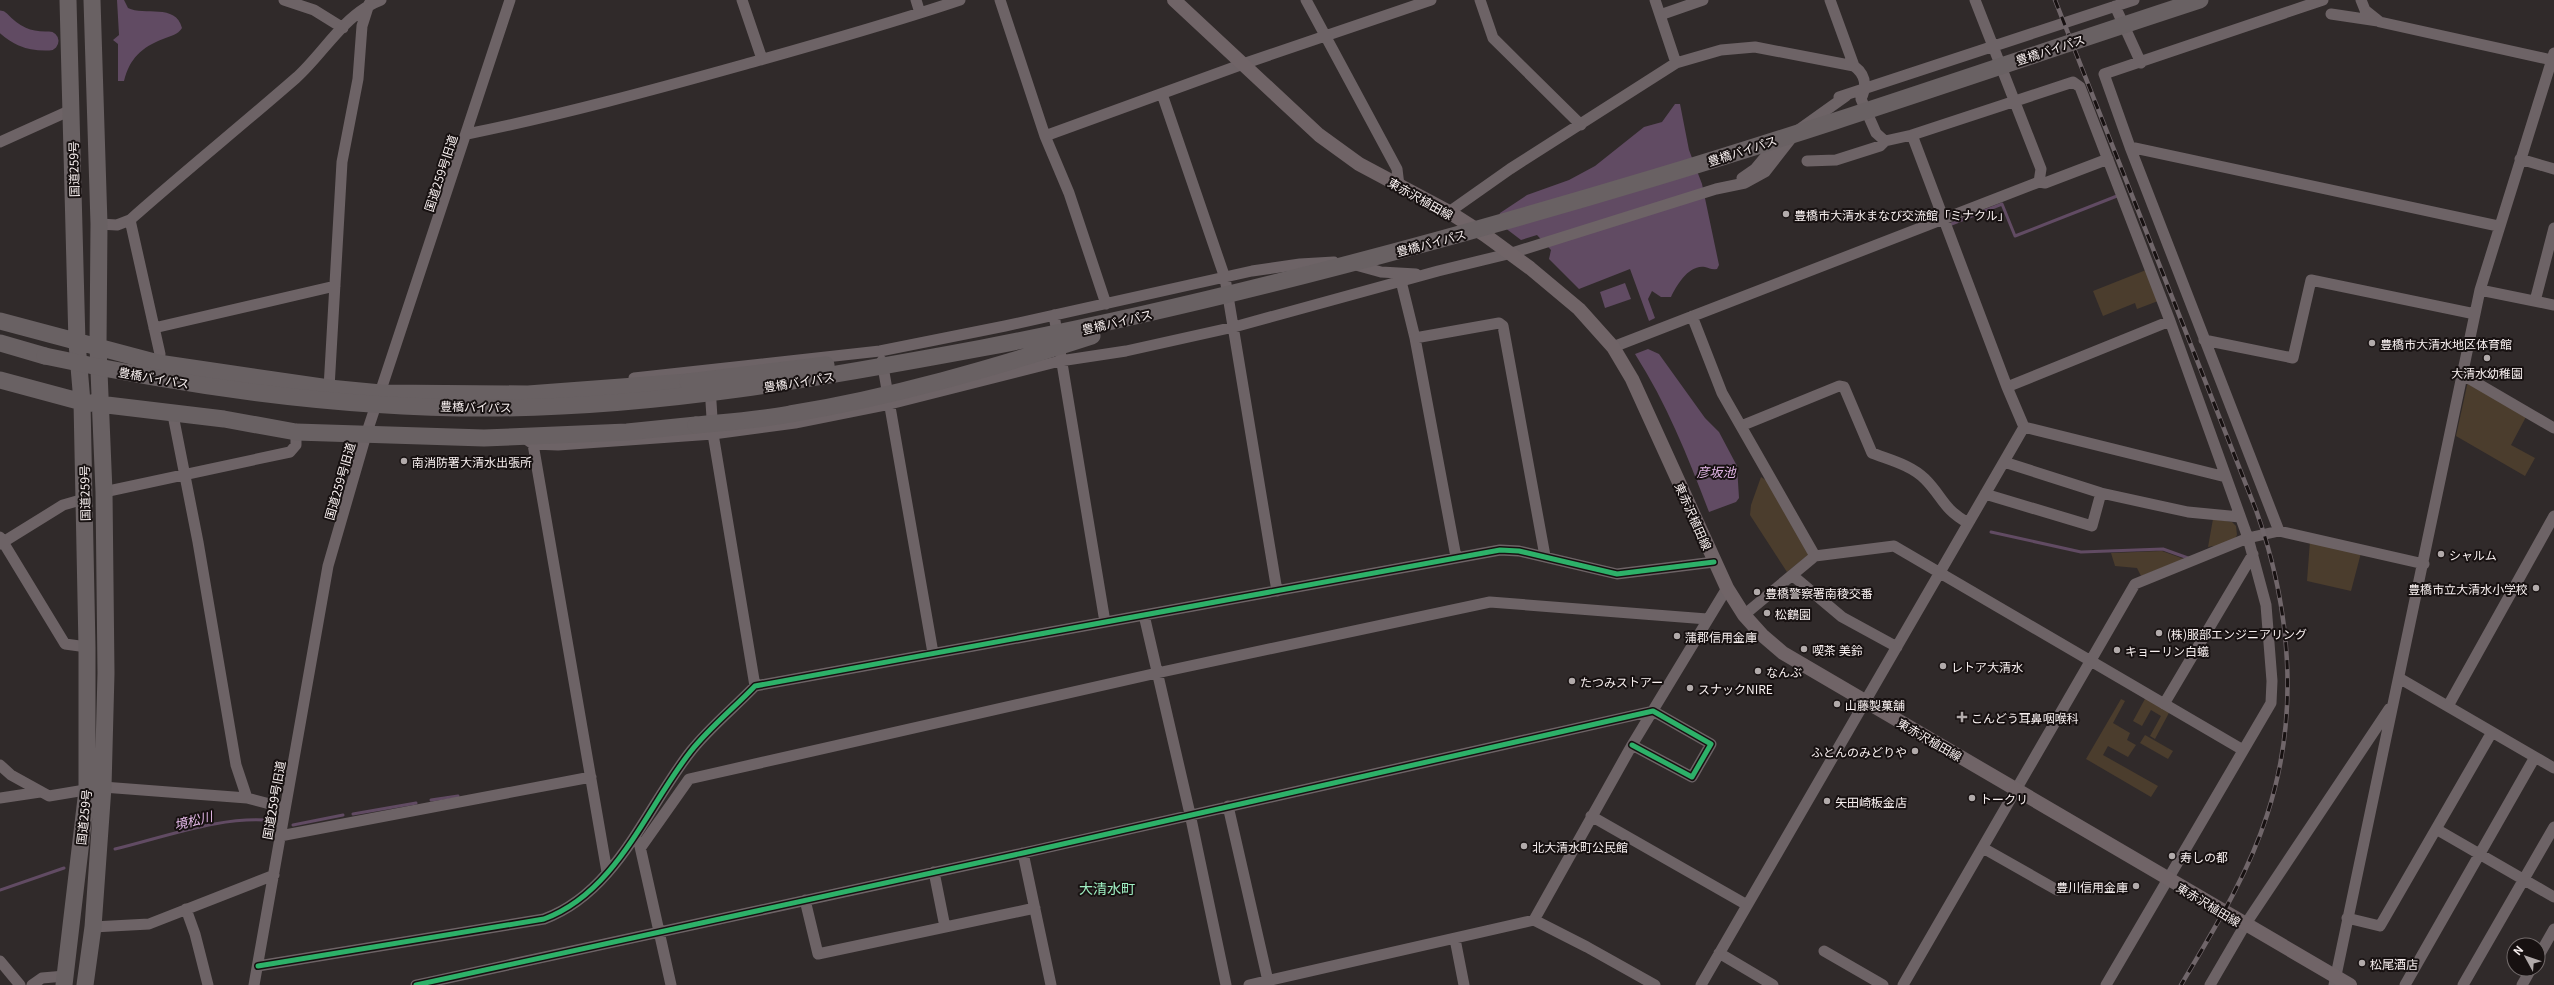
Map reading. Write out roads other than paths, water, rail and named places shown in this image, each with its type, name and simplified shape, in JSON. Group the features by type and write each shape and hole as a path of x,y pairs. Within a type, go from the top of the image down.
{"highway":[{"name":"国道259号","path":"68,0 77,343 82,402 87,647 95,789 93,927 85,985"},
{"name":"国道259号","path":"65,981 95,789 106,673 104,492 99,405 98,347 99,224 92,0"},
{"name":"豊橋バイパス","path":"0,343 45,356 138,376 239,392 350,403 496,408 617,403 736,391 907,362 1108,324 1450,237 1653,178 2198,0"},
{"path":"0,380 82,402 99,405 172,415 224,419 296,432 528,440 627,432 789,414 872,398 977,372 1187,304"},
{"path":"0,321 77,343 158,363 329,388 381,393 528,394 688,382 876,359 907,362"}],"main road":[{"name":"東赤沢植田線","path":"1174,0 1318,135 1359,164 1449,212 1512,253 1579,309 1613,347 1632,379 1727,588 1744,616 1762,635 1783,653 2169,879 2335,981 2350,985"}],"street":[{"path":"284,0 314,10 344,28"},
{"path":"99,224 117,225 130,220 298,76 369,4 381,0"},
{"name":"国道259号旧道","path":"254,985 328,566 366,435 467,134 510,0"},
{"path":"742,0 762,59"},
{"path":"916,0 920,14"},
{"path":"467,134 554,116 920,14 960,0"},
{"path":"1000,0 1045,136 1069,193 1106,304"},
{"path":"1306,0 1397,169 1399,186"},
{"path":"1045,136 1242,64 1431,0"},
{"path":"1480,0 1493,38 1581,124"},
{"path":"1655,0 1676,63"},
{"path":"1660,15 1703,0"},
{"path":"1830,0 1854,66 1863,75 1866,88 1861,99 1876,133 1885,141"},
{"path":"1975,0 2041,169 2039,182"},
{"path":"607,872 591,777 528,440 622,441 713,434 795,423 890,404 1060,361 1126,351 1234,327 1438,271 1512,253 1716,189 1745,183 1765,172 1797,131 1846,96 1866,88 2134,0"},
{"path":"2279,531 2130,147 2104,74 2141,63 2323,0"},
{"path":"2362,0 2365,10 2380,22"},
{"path":"329,388 342,162 358,79 362,26 369,4"},
{"path":"2115,6 2141,63"},
{"path":"2331,14 2380,22 2553,56 2498,226 2480,290 2424,564 2347,918 2335,981"},
{"path":"1449,212 1510,169 1676,63 1721,50 1755,47 1854,66"},
{"path":"1807,161 1836,160 1880,146 1885,141 1912,135 2073,82 2080,87 2170,321 2253,554 2266,605 2272,681 2271,703 2106,985"},
{"path":"1162,94 1225,278 1277,591"},
{"path":"0,142 72,110"},
{"path":"1912,135 2006,387 2024,427"},
{"path":"2130,147 2498,226"},
{"path":"2520,159 2554,169"},
{"path":"1613,347 1943,218 2039,182 2045,182 2108,160"},
{"path":"130,220 160,354 158,363"},
{"path":"2535,301 2554,228"},
{"path":"528,394 571,383 709,370 880,351 1106,304 1278,266 1339,261 1382,272 1418,274 1438,271"},
{"path":"2204,340 2293,358 2311,280 2475,314"},
{"path":"1401,281 1415,338 1456,557"},
{"path":"154,328 335,286"},
{"path":"2480,290 2554,305"},
{"path":"1054,315 1060,361 1105,622"},
{"path":"1692,316 1722,393 1815,556"},
{"path":"2006,387 2170,321"},
{"path":"1415,338 1499,323 1503,326 1545,556"},
{"path":"880,351 933,653"},
{"path":"709,370 713,434 755,686"},
{"path":"2463,375 2554,428"},
{"path":"1741,426 1839,386 1844,387 1872,453 1890,458 1920,474 1948,510 1968,523"},
{"path":"172,415 184,473 236,765 248,798"},
{"path":"2024,427 2226,477"},
{"path":"1701,985 2024,427"},
{"path":"104,492 184,473 290,452 296,445 296,432"},
{"path":"2004,462 2101,493 2188,512 2240,517"},
{"path":"1985,494 2092,526 2101,493"},
{"path":"84,499 63,505 1,541 65,644 87,647"},
{"path":"2448,706 2554,516"},
{"path":"1903,985 2135,584 2248,538 2279,531 2424,564"},
{"path":"1744,616 1815,556 1894,546 2243,750"},
{"path":"258,966 544,919 579,901 607,872 633,837 691,751 714,725 755,686 1456,557 1510,550 1545,556 1616,574 1714,562"},
{"path":"2164,704 2253,554"},
{"path":"1792,575 1842,617 1897,646"},
{"path":"1534,920 1632,745 1727,588"},
{"path":"642,847 689,779 1157,673 1490,602 1707,619"},
{"path":"1144,615 1190,814 1226,985"},
{"path":"2399,678 2554,768"},
{"path":"2210,985 2245,926 2393,704"},
{"path":"416,985 1023,853 1190,814 1653,711 1711,744 1692,777 1632,745"},
{"path":"2347,918 2380,926 2492,732"},
{"path":"2405,985 2535,757"},
{"path":"0,765 11,775 49,796 95,789 248,798 285,808"},
{"path":"280,836 591,777"},
{"path":"0,798 40,792"},
{"path":"1228,806 1268,981"},
{"path":"1591,816 1747,905"},
{"path":"2463,985 2525,880 2554,827"},
{"path":"2436,829 2554,897"},
{"path":"633,837 641,843 658,932 671,985"},
{"path":"1983,848 2057,890"},
{"path":"1023,853 1051,985"},
{"path":"934,872 945,927"},
{"path":"93,927 149,924 274,875"},
{"path":"805,900 818,954 1035,908"},
{"path":"186,909 196,934 208,985"},
{"path":"1249,985 1534,920 1588,947 1655,985"},
{"path":"2546,943 2554,929"},
{"path":"1455,939 1464,985"},
{"path":"1824,951 1883,985"},
{"path":"1719,953 1773,985"},
{"path":"0,961 20,985"},
{"path":"32,985 42,978 65,981"}],"water":[{"path":"117,0 124,0 128,8 135,10 173,15 179,20 182,28 176,34 156,42 143,50 129,66 124,81 118,81 118,44 113,40 119,35"},
{"path":"1675,104 1680,104 1689,150 1702,184 1719,265 1717,269 1699,267 1689,272 1676,287 1671,297 1661,297 1652,291 1648,299 1655,318 1649,321 1630,269 1579,289 1549,259 1551,250 1537,235 1521,240 1500,224 1498,219 1500,213 1527,195 1569,180 1595,166 1644,127 1662,122"},
{"path":"1625,283 1631,299 1605,308 1600,292"},
{"name":"彦坂池","path":"1648,349 1659,354 1705,418 1719,432 1737,466 1739,498 1736,502 1709,512 1685,451 1667,411 1635,354"}],"waterway":[{"path":"0,20 16,34 28,39 49,41"},
{"path":"1949,225 2002,204 2015,236 2117,196"},
{"path":"1991,532 2081,552 2163,549 2188,558"},
{"name":"境松川","path":"431,800 458,796"},
{"name":"境松川","path":"353,814 416,803"},
{"name":"境松川","path":"293,825 343,815"},
{"name":"境松川","path":"115,849 174,833 216,824 236,821 276,821"},
{"name":"境松川","path":"0,890 64,868"}],"railway":[{"path":"2055,0 2256,510 2268,547 2284,623 2287,662 2287,700 2284,739 2277,777 2267,815 2240,881 2181,985"}],"place":[{"name":"豊橋市大清水まなび交流館「ミナクル」","path":"1786,214"},
{"name":"豊橋市大清水地区体育館","path":"2372,343"},
{"name":"大清水幼稚園","path":"2487,358"},
{"name":"南消防署大清水出張所","path":"404,461"},
{"name":"シャルム","path":"2441,554"},
{"name":"豊橋市立大清水小学校","path":"2536,588"},
{"name":"豊橋警察署南稜交番","path":"1757,592"},
{"name":"松鶴園","path":"1767,613"},
{"name":"(株)服部エンジニアリング","path":"2159,633"},
{"name":"蒲郡信用金庫","path":"1677,636"},
{"name":"喫茶 美鈴","path":"1804,649"},
{"name":"キョーリン白蟻","path":"2117,650"},
{"name":"レトア大清水","path":"1943,666"},
{"name":"なんぶ","path":"1758,671"},
{"name":"たつみストアー","path":"1572,681"},
{"name":"スナックNIRE","path":"1690,688"},
{"name":"山藤製菓舗","path":"1837,704"},
{"name":"こんどう耳鼻咽喉科","path":"1962,717"},
{"name":"ふとんのみどりや","path":"1915,751"},
{"name":"トークリ","path":"1972,798"},
{"name":"矢田崎板金店","path":"1827,801"},
{"name":"北大清水町公民館","path":"1524,846"},
{"name":"寿しの都","path":"2172,856"},
{"name":"豊川信用金庫","path":"2136,886"},
{"name":"松尾酒店","path":"2362,963"}],"district":[{"name":"大清水町","path":"1107,888"}]}
